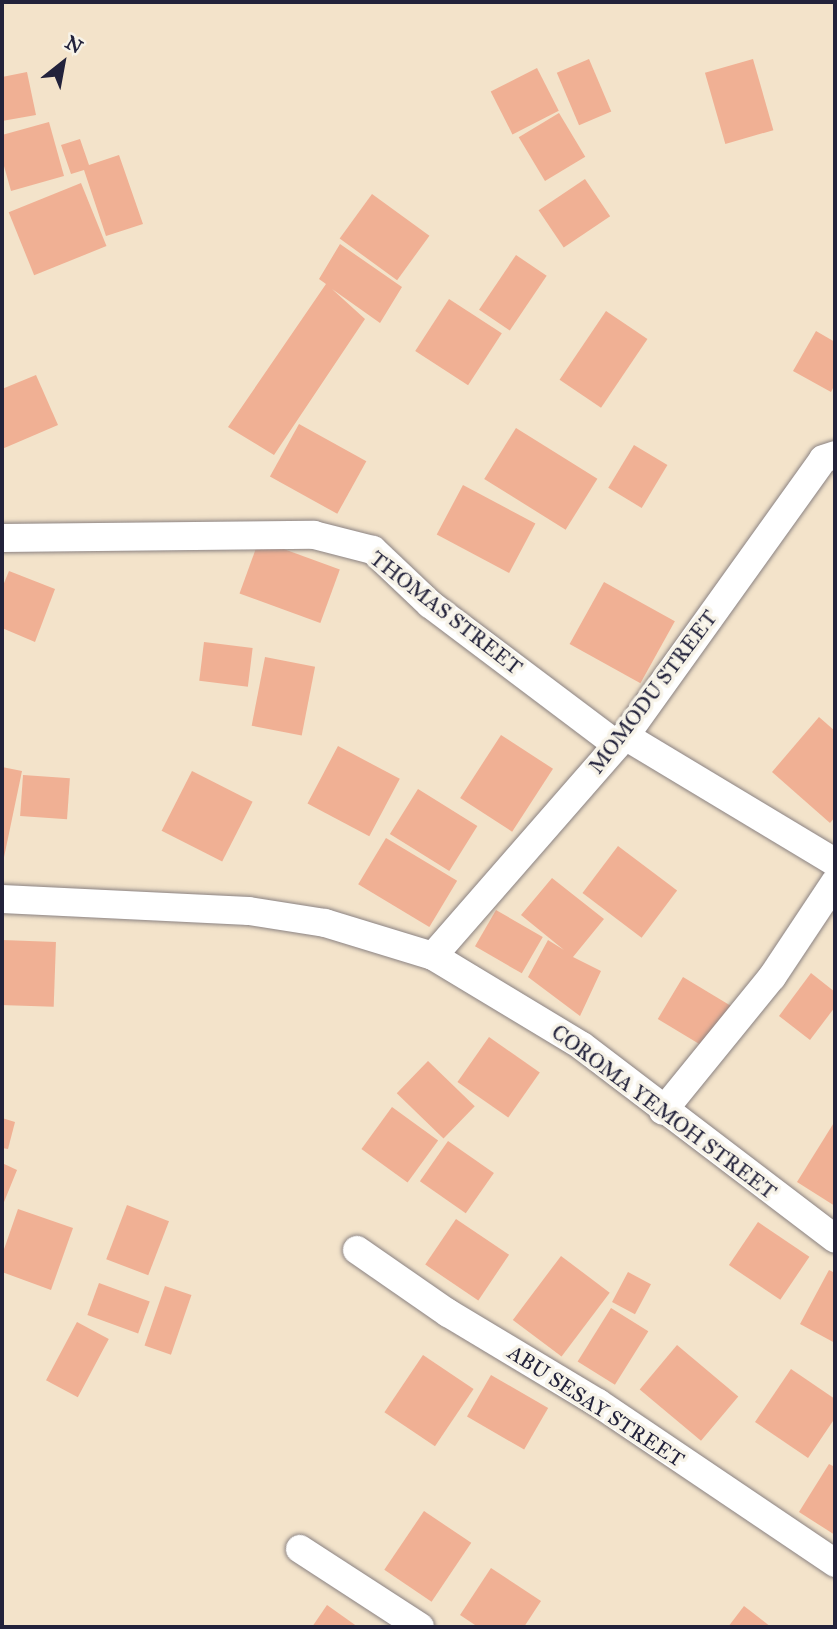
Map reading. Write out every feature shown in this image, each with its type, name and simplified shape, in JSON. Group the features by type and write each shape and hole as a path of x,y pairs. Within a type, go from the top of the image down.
{"street":[{"name":"MOMODU STREET","path":"433,956 621,740 823,459 835,455"},
{"name":"THOMAS STREET","path":"2,538 314,535 373,550 430,604 621,740 835,862"},
{"path":"663,1111 772,978 835,882"},
{"name":"COROMA YEMOH STREET","path":"2,899 249,911 325,923 433,956 582,1046 663,1111 835,1239"},
{"name":"ABU SESAY STREET","path":"357,1250 448,1313 598,1403 835,1563"},
{"path":"300,1549 420,1627"}],"building":[{"path":"589,59 611,111 579,125 557,73"},
{"path":"753,59 773,130 725,144 705,73"},
{"path":"537,68 559,111 512,134 491,92"},
{"path":"27,72 36,115 2,121 2,77"},
{"path":"559,113 585,157 545,181 519,137"},
{"path":"49,122 64,176 11,191 2,159 2,135"},
{"path":"80,139 89,165 119,155 143,224 106,236 84,170 71,174 61,145"},
{"path":"585,179 610,216 564,248 539,210"},
{"path":"81,183 106,246 34,275 9,212"},
{"path":"372,194 429,236 397,280 340,238"},
{"path":"340,244 402,287 380,323 332,289 365,319 274,455 228,427 326,284 319,279"},
{"path":"516,255 547,276 510,330 479,310"},
{"path":"449,299 502,333 468,385 415,351"},
{"path":"606,311 647,339 601,408 560,380"},
{"path":"816,331 835,342 835,384 831,392 793,371"},
{"path":"36,375 58,425 2,449 2,389"},
{"path":"299,424 366,461 337,514 270,476"},
{"path":"516,428 597,479 566,530 484,479"},
{"path":"634,445 667,465 642,508 608,488"},
{"path":"463,485 535,523 509,573 437,534"},
{"path":"259,540 340,569 320,623 240,594"},
{"path":"9,571 55,589 35,642 2,628 2,588"},
{"path":"604,582 675,621 640,683 570,644"},
{"path":"204,642 253,648 248,687 199,681"},
{"path":"265,657 315,667 302,735 252,726"},
{"path":"819,717 835,731 835,817 830,823 772,772"},
{"path":"501,735 553,769 512,832 460,798"},
{"path":"338,746 400,779 369,836 307,803"},
{"path":"2,767 22,771 3,862 2,862"},
{"path":"192,771 253,802 222,862 162,831"},
{"path":"23,775 70,778 67,819 20,816"},
{"path":"418,789 477,826 449,871 390,834"},
{"path":"386,838 457,881 429,927 358,884"},
{"path":"618,846 677,891 642,938 582,893"},
{"path":"552,878 604,919 573,957 601,971 580,1016 528,977 548,940 564,950 521,915"},
{"path":"496,910 543,937 522,973 475,946"},
{"path":"2,940 56,942 54,1007 2,1005"},
{"path":"811,973 835,992 835,1007 810,1040 779,1016"},
{"path":"683,977 735,1008 710,1050 658,1019"},
{"path":"489,1037 540,1073 508,1118 457,1082"},
{"path":"428,1061 475,1106 443,1139 397,1093"},
{"path":"392,1107 438,1141 408,1183 361,1149"},
{"path":"2,1118 15,1122 8,1149 2,1148"},
{"path":"835,1121 835,1206 797,1182"},
{"path":"448,1141 494,1173 466,1213 420,1181"},
{"path":"2,1163 17,1170 4,1202 2,1201"},
{"path":"127,1205 169,1221 148,1275 106,1259"},
{"path":"18,1209 73,1228 51,1290 2,1272 2,1255"},
{"path":"456,1219 509,1255 478,1300 425,1265"},
{"path":"758,1222 809,1257 780,1300 729,1265"},
{"path":"561,1256 610,1293 562,1357 513,1320"},
{"path":"829,1270 835,1273 835,1343 800,1324"},
{"path":"628,1272 651,1284 635,1314 612,1302"},
{"path":"99,1283 150,1301 138,1333 87,1315"},
{"path":"165,1286 191,1295 171,1355 144,1346"},
{"path":"611,1308 648,1331 615,1385 578,1361"},
{"path":"77,1322 109,1339 78,1397 46,1380"},
{"path":"677,1345 738,1396 701,1441 640,1389"},
{"path":"423,1355 474,1389 435,1446 384,1412"},
{"path":"791,1369 835,1399 835,1418 808,1458 755,1422"},
{"path":"491,1375 548,1408 524,1450 467,1417"},
{"path":"829,1464 835,1467 835,1535 799,1512"},
{"path":"424,1511 471,1543 432,1602 384,1570"},
{"path":"491,1568 541,1601 524,1627 478,1627 460,1615"},
{"path":"327,1605 358,1627 312,1627"},
{"path":"744,1606 771,1627 728,1627"}]}
